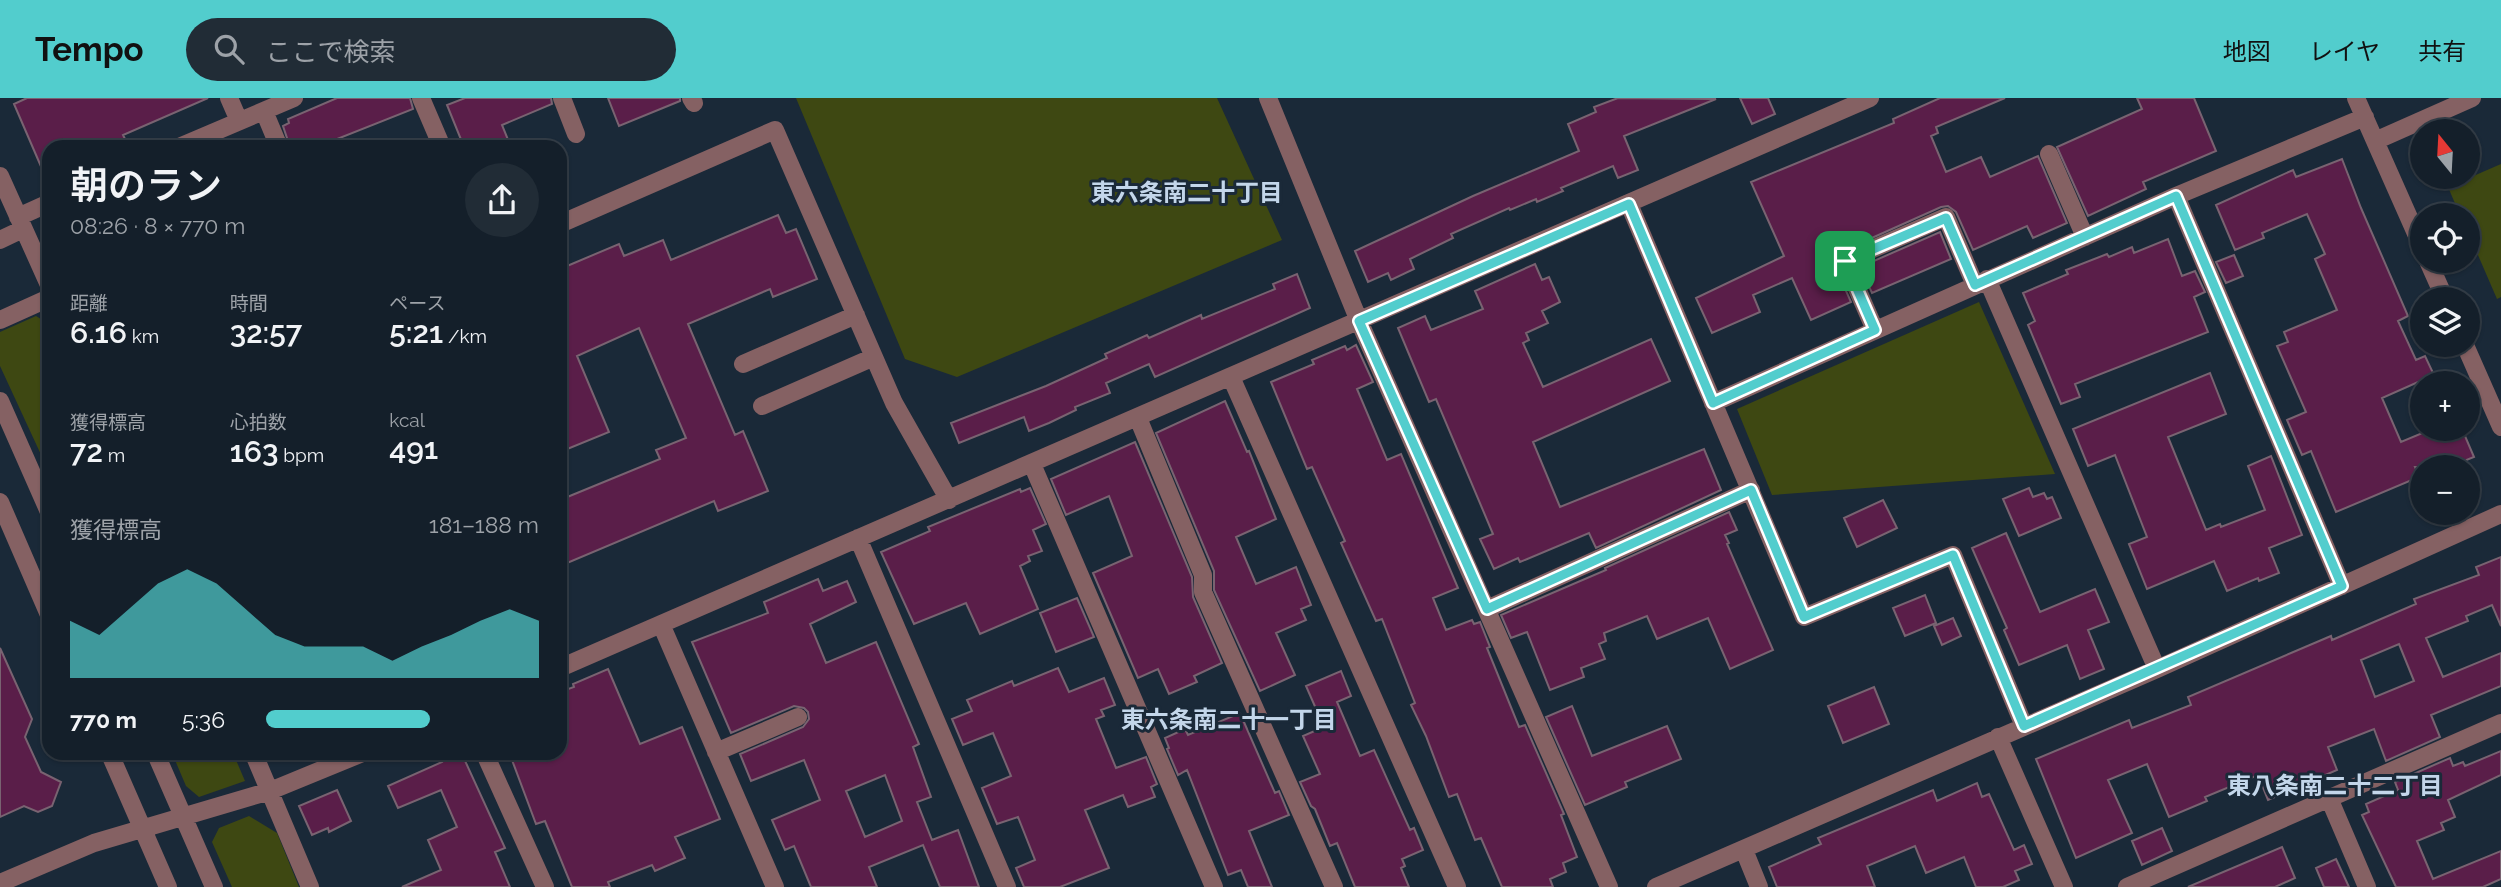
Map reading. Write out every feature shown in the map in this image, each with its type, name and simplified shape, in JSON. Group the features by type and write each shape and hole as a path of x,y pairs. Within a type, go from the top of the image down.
{"street":[{"path":"229,98 239,121"},
{"path":"195,140 294,98"},
{"path":"421,98 439,140"},
{"path":"562,98 576,134"},
{"path":"1268,98 1359,321 1609,887"},
{"path":"567,665 1870,98"},
{"path":"2357,98 2410,220"},
{"path":"2375,141 2472,98"},
{"path":"264,111 276,140"},
{"path":"1713,403 2176,196 2365,117"},
{"path":"567,221 775,130 894,403 949,500"},
{"path":"2049,153 2085,237"},
{"path":"0,176 42,270"},
{"path":"2176,196 2342,586"},
{"path":"1629,204 1804,617 1953,555 2024,726"},
{"path":"0,240 42,208"},
{"path":"1875,330 1845,261 1946,218 1981,282 2157,669"},
{"path":"0,320 42,301"},
{"path":"743,364 856,315"},
{"path":"762,406 874,357"},
{"path":"2470,357 2501,427"},
{"path":"1231,377 1457,887"},
{"path":"0,401 42,496"},
{"path":"1138,418 1203,575 1203,592 1334,887"},
{"path":"1032,464 1214,887"},
{"path":"1487,609 1751,490"},
{"path":"0,502 42,599"},
{"path":"1656,887 2157,669 2501,514"},
{"path":"859,538 1007,887"},
{"path":"661,624 775,887"},
{"path":"716,752 798,717"},
{"path":"2127,887 2501,723"},
{"path":"1998,737 2064,887"},
{"path":"112,760 168,887"},
{"path":"159,760 214,887"},
{"path":"256,760 310,887"},
{"path":"0,883 94,843 270,791 335,760"},
{"path":"488,760 545,887"},
{"path":"2329,798 2367,887"},
{"path":"1744,850 1759,887"}],"green space":[{"path":"796,98 1217,98 1282,240 957,377 905,359"},
{"path":"2501,164 2501,297 2497,299 2480,260 2480,203 2455,203 2449,189 2480,189 2480,173"},
{"path":"1979,302 2055,474 1772,495 1737,409"},
{"path":"36,316 42,320 42,457 0,366 0,332"},
{"path":"175,760 236,760 245,781 199,797 186,786"},
{"path":"249,816 277,833 299,887 232,887 212,842 219,828"}],"building":[{"path":"27,98 208,98 123,135 126,140 42,140 42,169 14,104"},
{"path":"337,98 410,98 413,109 335,140 288,140 283,126 289,123 288,119"},
{"path":"465,98 551,98 552,104 502,125 508,140 461,140 447,105"},
{"path":"608,98 680,98 680,101 619,126"},
{"path":"1618,98 1716,99 1624,136 1638,170 1618,178 1613,166 1561,188 1563,191 1537,202 1536,199 1510,210 1509,208 1451,234 1453,238 1410,259 1414,269 1391,280 1388,273 1368,282 1355,251 1473,196 1579,151 1568,124 1596,112 1594,107"},
{"path":"1740,98 1768,98 1775,114 1752,124"},
{"path":"1940,98 2005,98 1936,127 1938,133 1931,136 1946,172 1981,157 1990,177 2038,156 2067,223 2033,238 2027,226 1973,250 1956,212 1948,206 1941,207 1836,254 1835,266 1851,302 1811,320 1792,278 1753,295 1760,312 1712,333 1696,298 1784,256 1751,182 1894,123 1893,119"},
{"path":"2137,98 2194,98 2216,151 2143,182 2146,189 2088,216 2057,147 2142,109"},
{"path":"2342,159 2408,316 2398,321 2410,347 2410,357 2416,360 2425,357 2432,371 2410,371 2410,386 2382,398 2401,442 2410,438 2410,441 2467,441 2473,455 2410,455 2410,481 2336,512 2311,451 2302,455 2287,420 2306,412 2277,346 2288,342 2284,332 2337,310 2315,259 2325,254 2307,214 2262,233 2264,238 2235,250 2216,205 2293,170 2296,177"},
{"path":"778,215 786,233 796,229 817,279 773,297 770,289 688,324 735,435 743,431 768,491 718,511 714,501 567,563 567,497 660,459 656,450 686,438 639,328 577,356 609,432 567,449 567,266 619,244 624,256 663,240 671,260"},
{"path":"1940,232 1951,259 1872,293 1860,267"},
{"path":"2168,239 2182,276 2195,271 2205,292 2194,297 2208,332 2075,384 2080,397 2061,404 2028,325 2035,321 2023,293 2068,274 2066,270 2107,254 2109,257 2132,247 2134,253"},
{"path":"2234,255 2243,276 2226,283 2216,262"},
{"path":"1535,264 1542,280 1549,277 1560,302 1542,311 1548,323 1526,333 1529,340 1523,343 1543,387 1651,339 1670,381 1533,442 1560,507 1704,449 1721,490 1596,548 1589,533 1520,562 1518,558 1494,569 1480,539 1493,534 1436,399 1429,402 1398,328 1425,316 1431,330 1483,309 1475,291"},
{"path":"1297,274 1310,308 1155,377 1149,364 1106,383 1110,393 1075,407 1076,410 1029,431 1024,417 959,443 951,423 1046,386 1107,358 1105,354 1147,335 1149,338 1201,315 1202,319 1275,289 1273,284"},
{"path":"1356,345 1373,382 1357,389 1387,460 1401,454 1458,588 1433,598 1446,630 1472,620 1474,624 1480,622 1490,647 1487,648 1519,727 1525,725 1564,814 1561,815 1577,857 1563,863 1566,872 1550,879 1553,887 1502,887 1481,838 1475,840 1457,794 1449,797 1411,705 1415,703 1382,619 1376,621 1341,543 1345,541 1312,467 1307,469 1271,382 1314,364 1312,360 1345,346 1347,350"},
{"path":"2210,373 2226,414 2168,437 2206,530 2265,510 2248,466 2271,456 2302,535 2269,548 2279,573 2259,581 2258,578 2227,591 2214,561 2147,589 2129,544 2147,537 2115,455 2088,466 2073,429"},
{"path":"1225,401 1247,452 1249,451 1276,519 1236,537 1256,584 1296,567 1311,605 1301,609 1306,620 1276,633 1295,675 1260,691 1214,590 1214,571 1156,433"},
{"path":"1135,442 1192,577 1193,597 1222,663 1194,676 1197,682 1169,694 1158,669 1138,678 1093,573 1132,556 1109,496 1066,515 1051,479"},
{"path":"1030,488 1046,524 1033,530 1042,551 1028,556 1030,561 1020,566 1038,609 980,634 966,603 914,624 881,552 930,531 928,527 1020,489 1021,492"},
{"path":"2029,488 2033,497 2044,493 2047,499 2052,497 2061,518 2019,536 2003,499"},
{"path":"1883,500 1897,528 1857,547 1844,518"},
{"path":"1729,512 1737,530 1725,535 1729,543 1727,544 1773,650 1730,669 1708,618 1657,639 1647,616 1604,633 1606,641 1599,644 1605,659 1581,668 1584,677 1550,690 1527,632 1511,638 1501,615 1606,570 1605,568"},
{"path":"2006,533 2040,612 2095,589 2109,622 2088,630 2104,669 2080,679 2067,645 2019,665 2004,630 2007,628 1972,548"},
{"path":"2501,557 2501,626 2492,605 2466,616 2468,621 2426,638 2443,677 2501,653 2501,686 2431,715 2440,737 2386,761 2374,729 2328,747 2337,770 2268,800 2258,775 2205,797 2207,801 2169,817 2147,764 2108,780 2132,833 2076,858 2036,759 2129,720 2132,728 2191,705 2188,697 2331,636 2332,640 2416,604 2414,599 2479,575 2476,567","holes":["2399,644 2414,681 2375,697 2361,660"]},
{"path":"818,579 823,591 847,581 856,602 810,624 826,663 876,642 919,744 913,747 931,797 917,802 932,840 958,830 979,887 940,887 923,845 869,867 877,887 811,887 794,846 785,850 772,820 820,800 804,760 751,781 740,754 803,727 809,719 808,712 804,708 794,706 731,733 692,642 768,613 764,602","holes":["885,775 902,821 865,837 846,791"]},
{"path":"1925,595 1936,623 1905,636 1893,608"},
{"path":"1077,598 1094,637 1056,652 1040,613"},
{"path":"1953,618 1961,636 1942,645 1934,626"},
{"path":"0,648 32,719 25,737 41,772 61,782 52,806 38,812 24,806 0,817"},
{"path":"1058,668 1069,692 1104,678 1115,705 1101,710 1104,716 1096,719 1116,768 1146,757 1157,784 1151,787 1155,797 1128,807 1123,795 1085,810 1109,868 1060,887 1024,887 1016,868 1035,860 1018,817 997,824 982,788 1011,776 993,733 963,745 952,719 972,711 967,700 1012,681 1014,686"},
{"path":"608,669 640,744 682,727 720,819 675,837 685,858 655,871 652,865 608,882 610,887 572,887 545,821 536,824 512,760 567,760 567,690 574,687 573,684"},
{"path":"1341,671 1351,696 1337,702 1360,756 1374,750 1410,830 1414,828 1423,850 1402,859 1405,866 1401,868 1409,887 1355,887 1337,843 1330,846 1315,809 1300,782 1320,774 1303,736 1324,727 1306,686"},
{"path":"1874,687 1889,724 1843,743 1828,706"},
{"path":"1572,706 1592,756 1667,726 1681,759 1625,782 1627,787 1585,805 1546,717"},
{"path":"1240,713 1275,793 1279,791 1289,815 1249,831 1272,887 1248,887 1241,870 1228,875 1187,770 1178,775 1167,749 1169,748 1165,738 1185,729 1188,735"},
{"path":"2501,751 2501,775 2448,800 2455,817 2441,823 2444,830 2417,841 2433,879 2501,851 2501,879 2483,887 2396,887 2362,815 2369,812 2366,804 2398,790 2395,782 2450,758 2453,766 2463,762 2465,766"},
{"path":"441,760 465,760 505,848 495,852 510,887 402,887 441,870 428,840 457,827 441,790 398,808 388,786 442,762"},
{"path":"1977,783 1982,797 1989,794 2014,850 2024,845 2032,864 2015,871 2019,880 2003,887 1976,887 1964,857 1926,873 1915,846 1867,866 1875,887 1777,887 1769,867 1821,844 1818,838 1933,790 1937,801"},
{"path":"337,790 351,821 329,832 328,828 312,835 299,806"},
{"path":"2162,828 2172,851 2142,865 2132,841"},
{"path":"2282,847 2295,878 2275,887 2188,887"},
{"path":"2336,859 2349,887 2324,887 2316,868"}],"district":[{"name":"東六条南二十丁目","path":"1187,193"},
{"name":"東六条南二十一丁目","path":"1229,720"},
{"name":"東八条南二十二丁目","path":"2335,786"}],"route":[{"path":"2176,196 2342,586 2024,726 1953,555 1804,617 1751,490 1487,609 1359,321 1629,204 1713,403 1875,330 1845,261 1946,218 1975,285 2176,196"}]}
